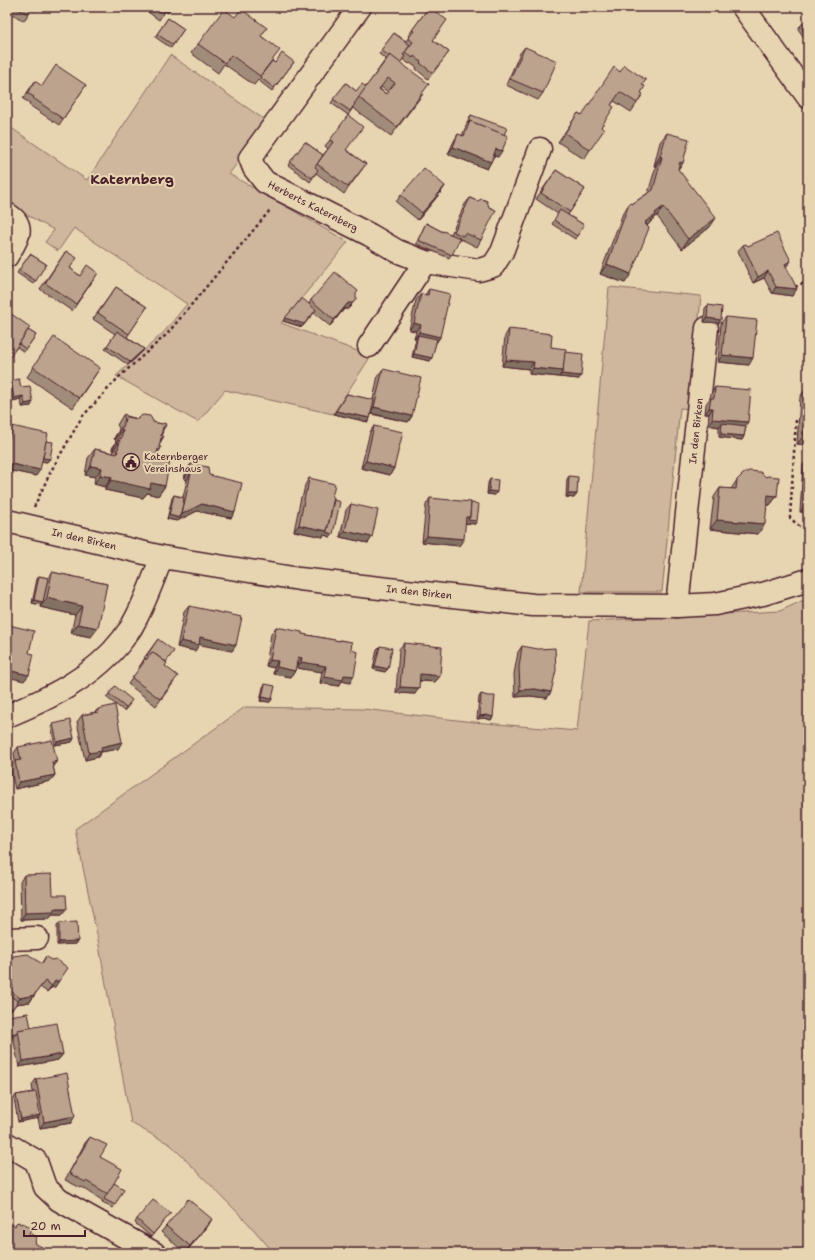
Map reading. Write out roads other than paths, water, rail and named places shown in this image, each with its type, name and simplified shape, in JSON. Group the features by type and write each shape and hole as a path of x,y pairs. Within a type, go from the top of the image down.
{"street":[{"name":"Herberts Katernberg","path":"360,7 250,158 254,168 265,182 370,235 397,251 425,262 479,270 493,266 502,252 540,149"},
{"path":"743,7 808,97"},
{"path":"7,214 14,218 18,226 19,237 7,256"},
{"path":"370,346 425,262"},
{"name":"In den Birken","path":"677,606 707,328"},
{"name":"In den Birken","path":"16,523 162,557 299,579 533,605 677,606 715,604 763,594 808,580"},
{"path":"7,716 66,688 93,669 116,648 133,625 147,597 162,557"},
{"path":"7,939 37,938"},
{"path":"7,1144 36,1161 45,1187 59,1200 154,1253"}],"place":[{"name":"Katernberger Vereinshaus","path":"131,462"}],"district":[{"name":"Katernberg","path":"132,179"}]}
